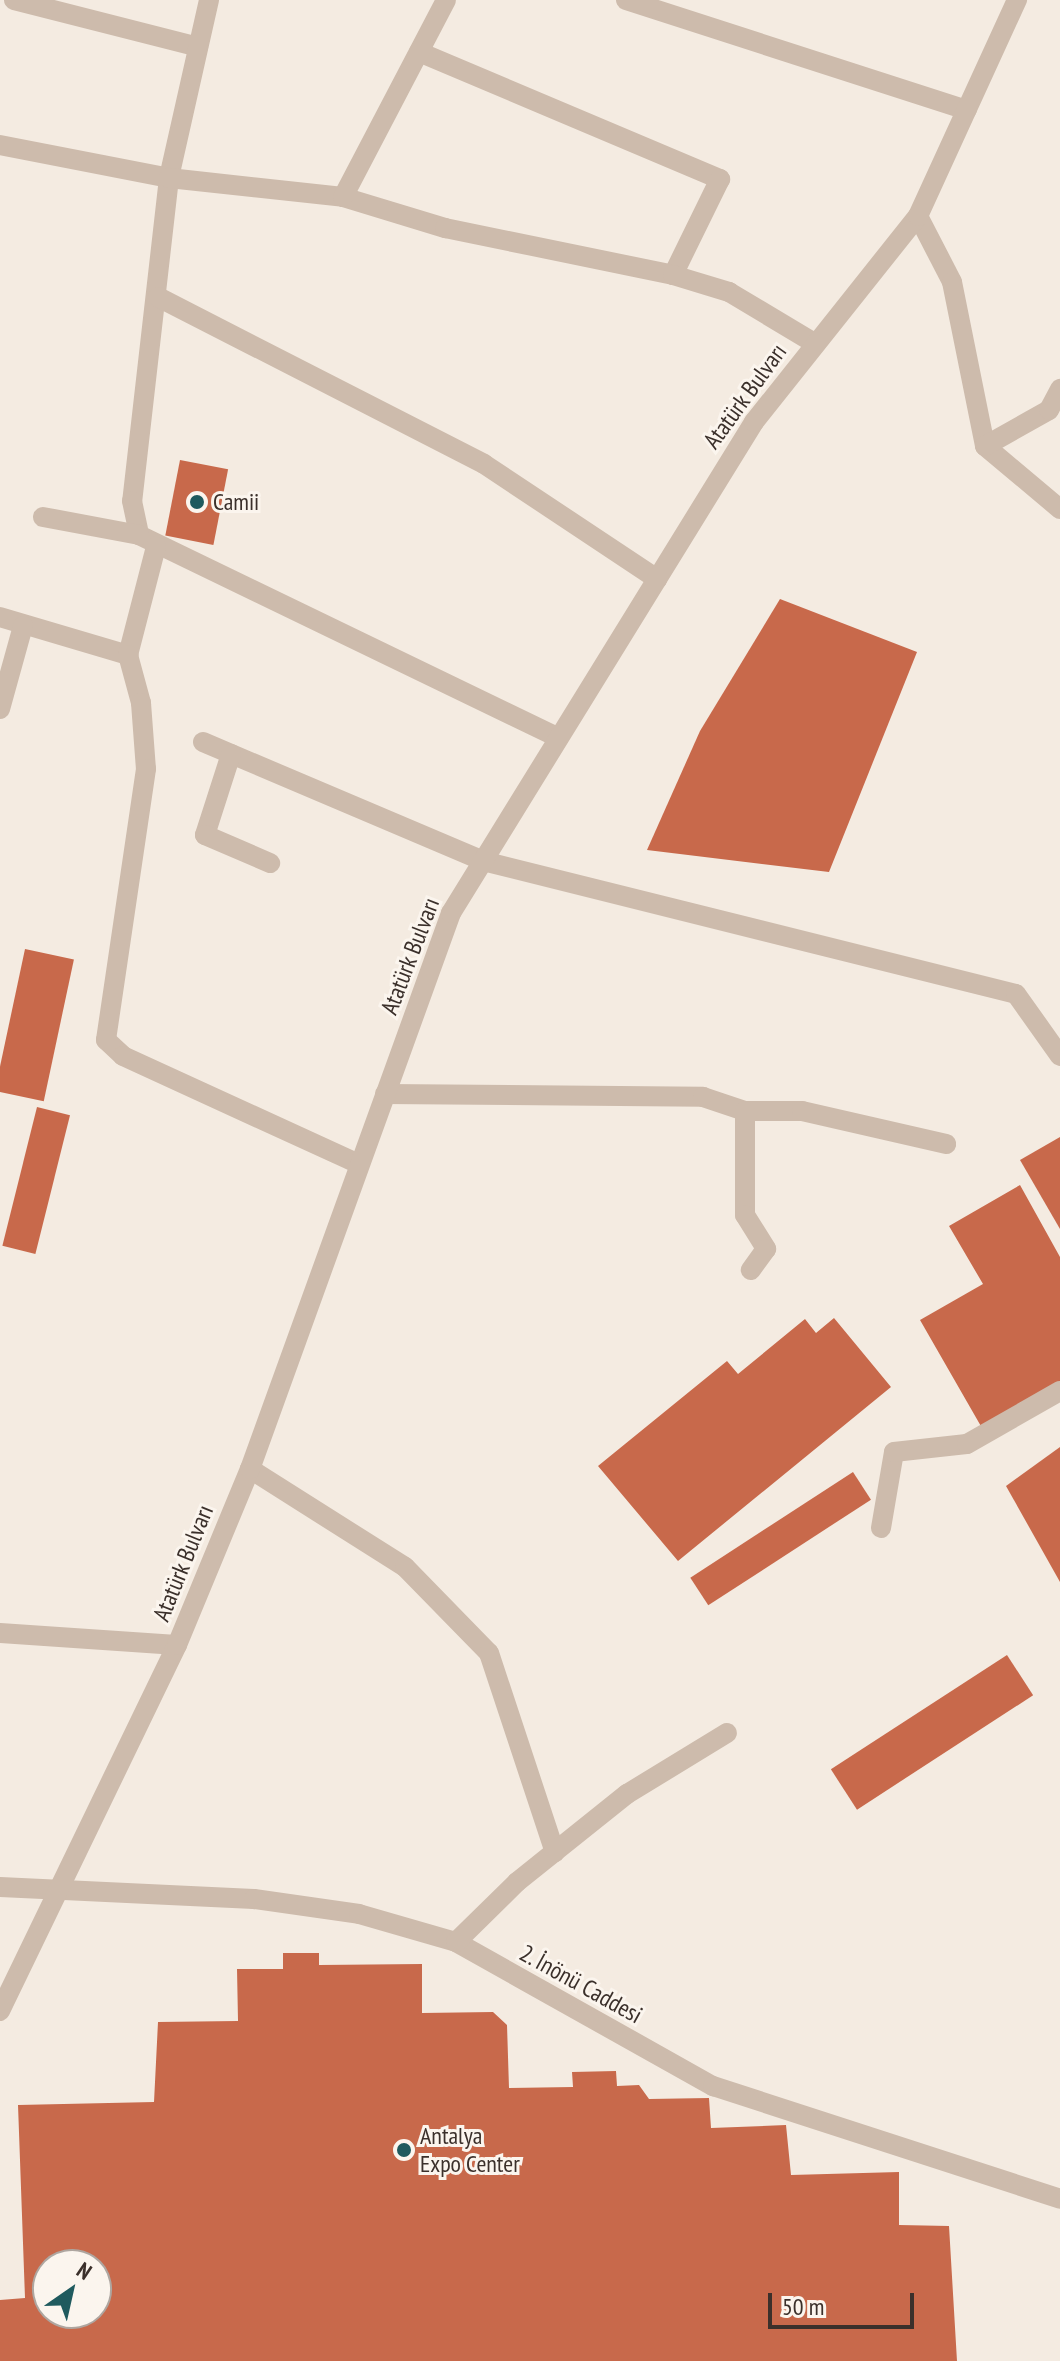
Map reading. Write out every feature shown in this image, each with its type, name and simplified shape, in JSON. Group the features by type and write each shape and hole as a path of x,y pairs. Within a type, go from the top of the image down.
{"street":[{"path":"14,0 198,47"},
{"path":"139,535 132,501 158,297 169,178 209,0"},
{"path":"343,197 446,0"},
{"path":"626,0 967,110"},
{"name":"Atatürk Bulvarı","path":"0,2011 177,1645 250,1469 451,913 754,422 918,216 1017,0"},
{"path":"419,52 720,179 673,275"},
{"path":"0,145 169,178 343,197 445,228 673,275 729,292 816,344"},
{"path":"918,216 952,282 985,446 1060,509"},
{"path":"158,297 484,464 657,579"},
{"path":"985,446 1049,410 1060,389"},
{"path":"43,517 139,535 156,547 559,738"},
{"path":"156,547 128,655 141,703 146,769 106,1040 123,1056 359,1164"},
{"path":"0,617 128,655"},
{"path":"0,709 23,626"},
{"path":"203,742 483,861 1016,994 1060,1056"},
{"path":"231,754 205,835 270,863"},
{"path":"385,1094 518,1100 664,1094 745,1111 802,1111 946,1144"},
{"path":"745,1111 745,1215 766,1249 751,1270"},
{"path":"881,1528 894,1452 967,1444 1060,1391"},
{"path":"250,1469 405,1567 489,1653 555,1852"},
{"path":"0,1633 177,1645"},
{"path":"456,1942 555,1852 682,1756 727,1733"},
{"name":"2. İnönü Caddesi","path":"0,1887 254,1899 359,1914 456,1942 713,2086 1060,2199"}],"building":[{"name":"Camii","path":"180,460 228,469 213,545 165,536"},
{"path":"780,599 917,652 829,872 647,850 700,731"},
{"path":"25,949 74,959 44,1101 0,1092 0,1067"},
{"path":"37,1107 70,1115 35,1254 2,1246"},
{"path":"1060,1137 1060,1229 1020,1160"},
{"path":"1020,1185 1060,1257 1060,1381 982,1428 920,1320 983,1284 949,1226"},
{"path":"834,1318 891,1387 678,1561 598,1466 727,1361 738,1374 805,1319 816,1333"},
{"path":"1060,1447 1060,1582 1006,1486"},
{"path":"853,1472 871,1500 708,1605 690,1578"},
{"path":"1007,1655 1033,1695 857,1810 831,1769"},
{"name":"Antalya Expo Center","path":"283,1953 319,1953 319,1965 422,1964 422,2013 493,2012 507,2025 509,2088 573,2087 572,2072 616,2071 617,2086 639,2085 649,2099 709,2098 711,2128 786,2125 791,2175 899,2172 899,2225 949,2226 957,2361 0,2361 0,2300 25,2298 18,2105 154,2102 158,2022 238,2021 237,1969 283,1969"}],"place":[{"name":"Camii","path":"197,502"},
{"name":"Antalya Expo Center","path":"404,2150"}]}
